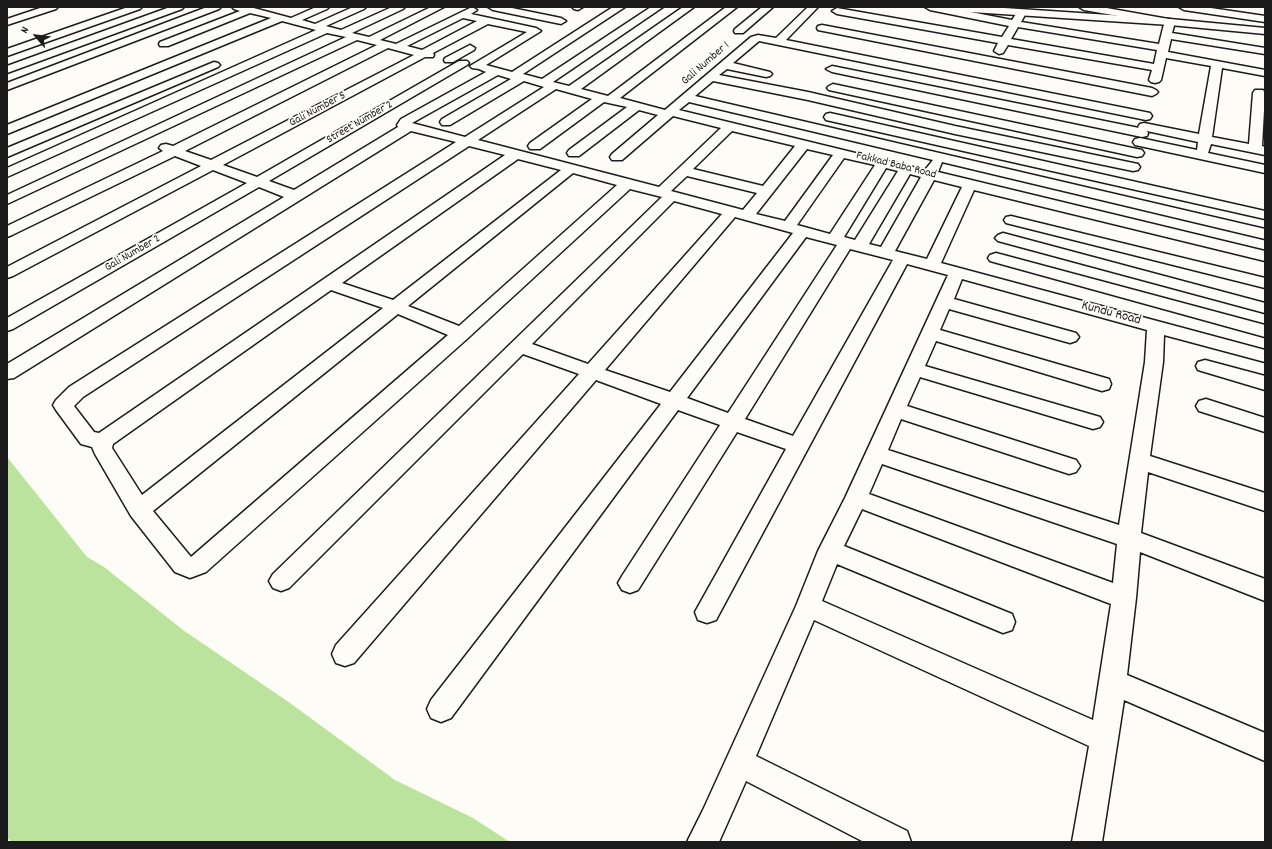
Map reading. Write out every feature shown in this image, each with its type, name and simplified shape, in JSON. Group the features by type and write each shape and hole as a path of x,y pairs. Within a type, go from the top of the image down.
{"street":[{"path":"7,22 53,7"},
{"path":"7,53 137,7"},
{"path":"7,70 179,7"},
{"path":"7,87 216,7"},
{"path":"268,14 286,7"},
{"path":"7,130 287,19 324,7"},
{"path":"7,173 113,125 361,7"},
{"path":"342,33 400,7"},
{"path":"371,40 439,7"},
{"path":"7,232 477,7"},
{"path":"493,7 561,21"},
{"path":"446,122 517,77 620,7"},
{"path":"103,441 88,438 63,405 76,392 465,142 658,7"},
{"path":"570,90 689,7"},
{"path":"535,146 605,99 732,7"},
{"path":"739,31 768,7"},
{"path":"776,41 780,40 813,7"},
{"path":"930,7 1160,57 1217,64 1265,73"},
{"path":"940,7 962,8 1014,25 1160,57 1265,41"},
{"path":"1084,7 1160,57"},
{"path":"1184,7 1265,20"},
{"path":"1237,7 1265,11"},
{"path":"164,44 245,8"},
{"name":"Fakkad Baba Road","path":"245,8 605,99 730,126 1265,256"},
{"path":"823,80 887,10 1014,25 1160,57 1265,61"},
{"path":"461,15 536,31 476,66"},
{"path":"879,19 836,16 871,27 1023,55"},
{"name":"Gali Number 5","path":"7,273 213,166 486,20"},
{"path":"708,612 799,446 894,256 930,174 1014,25"},
{"path":"501,32 511,26"},
{"path":"288,34 317,27"},
{"path":"822,28 994,61 1160,57 1265,52"},
{"path":"1111,95 1160,57 1265,31"},
{"path":"787,33 932,61"},
{"path":"7,200 356,36"},
{"name":"Gali Number 1","path":"617,157 755,39 758,38 776,41"},
{"path":"776,41 982,82 1142,134 1202,156 1265,169"},
{"path":"449,60 470,48"},
{"path":"1120,220 1160,57"},
{"path":"7,153 222,62"},
{"name":"Street Number 2","path":"258,182 463,63"},
{"path":"1202,156 1217,64"},
{"path":"725,65 779,76"},
{"path":"832,69 973,97 1142,134"},
{"path":"408,127 403,124 496,71"},
{"path":"711,76 801,103 955,130 1133,167"},
{"path":"770,136 818,85 963,115 1142,134 1205,139 1260,150 1258,93"},
{"path":"699,87 714,91"},
{"path":"687,98 1265,234"},
{"path":"138,510 396,307 637,106"},
{"path":"61,108 113,125 140,138 296,196"},
{"path":"818,114 1265,215"},
{"path":"281,582 520,346 666,194 684,171 730,126"},
{"path":"7,373 408,127"},
{"name":"Kundu Road","path":"408,127 516,154 572,161 627,184 1265,356"},
{"path":"345,654 591,372 739,214 767,191 804,144"},
{"path":"441,709 674,402 795,229 841,153"},
{"path":"516,154 142,414 109,435 103,441 102,449 138,510 183,565 190,568 198,565 462,334 627,184"},
{"path":"846,243 883,163"},
{"path":"630,583 846,243 906,169"},
{"path":"684,171 767,191"},
{"name":"Gali Number 2","path":"7,325 258,182"},
{"path":"932,266 970,184"},
{"path":"988,281 1020,196"},
{"path":"1010,220 1265,283"},
{"path":"1003,238 1265,308"},
{"path":"996,258 1265,331"},
{"path":"702,842 714,821 808,606 830,551 856,498 957,273"},
{"path":"329,284 396,307 462,334"},
{"path":"944,302 1070,337"},
{"path":"1087,842 1113,682 1124,598 1132,506 1154,362 1156,326"},
{"path":"930,333 1102,384"},
{"path":"520,346 799,446"},
{"path":"1205,366 1265,383"},
{"path":"914,369 1093,422"},
{"path":"1206,406 1265,425"},
{"path":"896,410 1069,466"},
{"path":"876,454 1130,538 1265,590"},
{"path":"1139,461 1265,502"},
{"path":"856,498 1124,598"},
{"path":"830,551 1003,622"},
{"path":"808,606 1103,738"},
{"path":"1113,682 1265,747"},
{"path":"739,763 896,842"}],"green space":[{"path":"7,457 87,557 104,567 183,630 290,703 395,780 473,818 510,842 12,842 7,838"}]}
